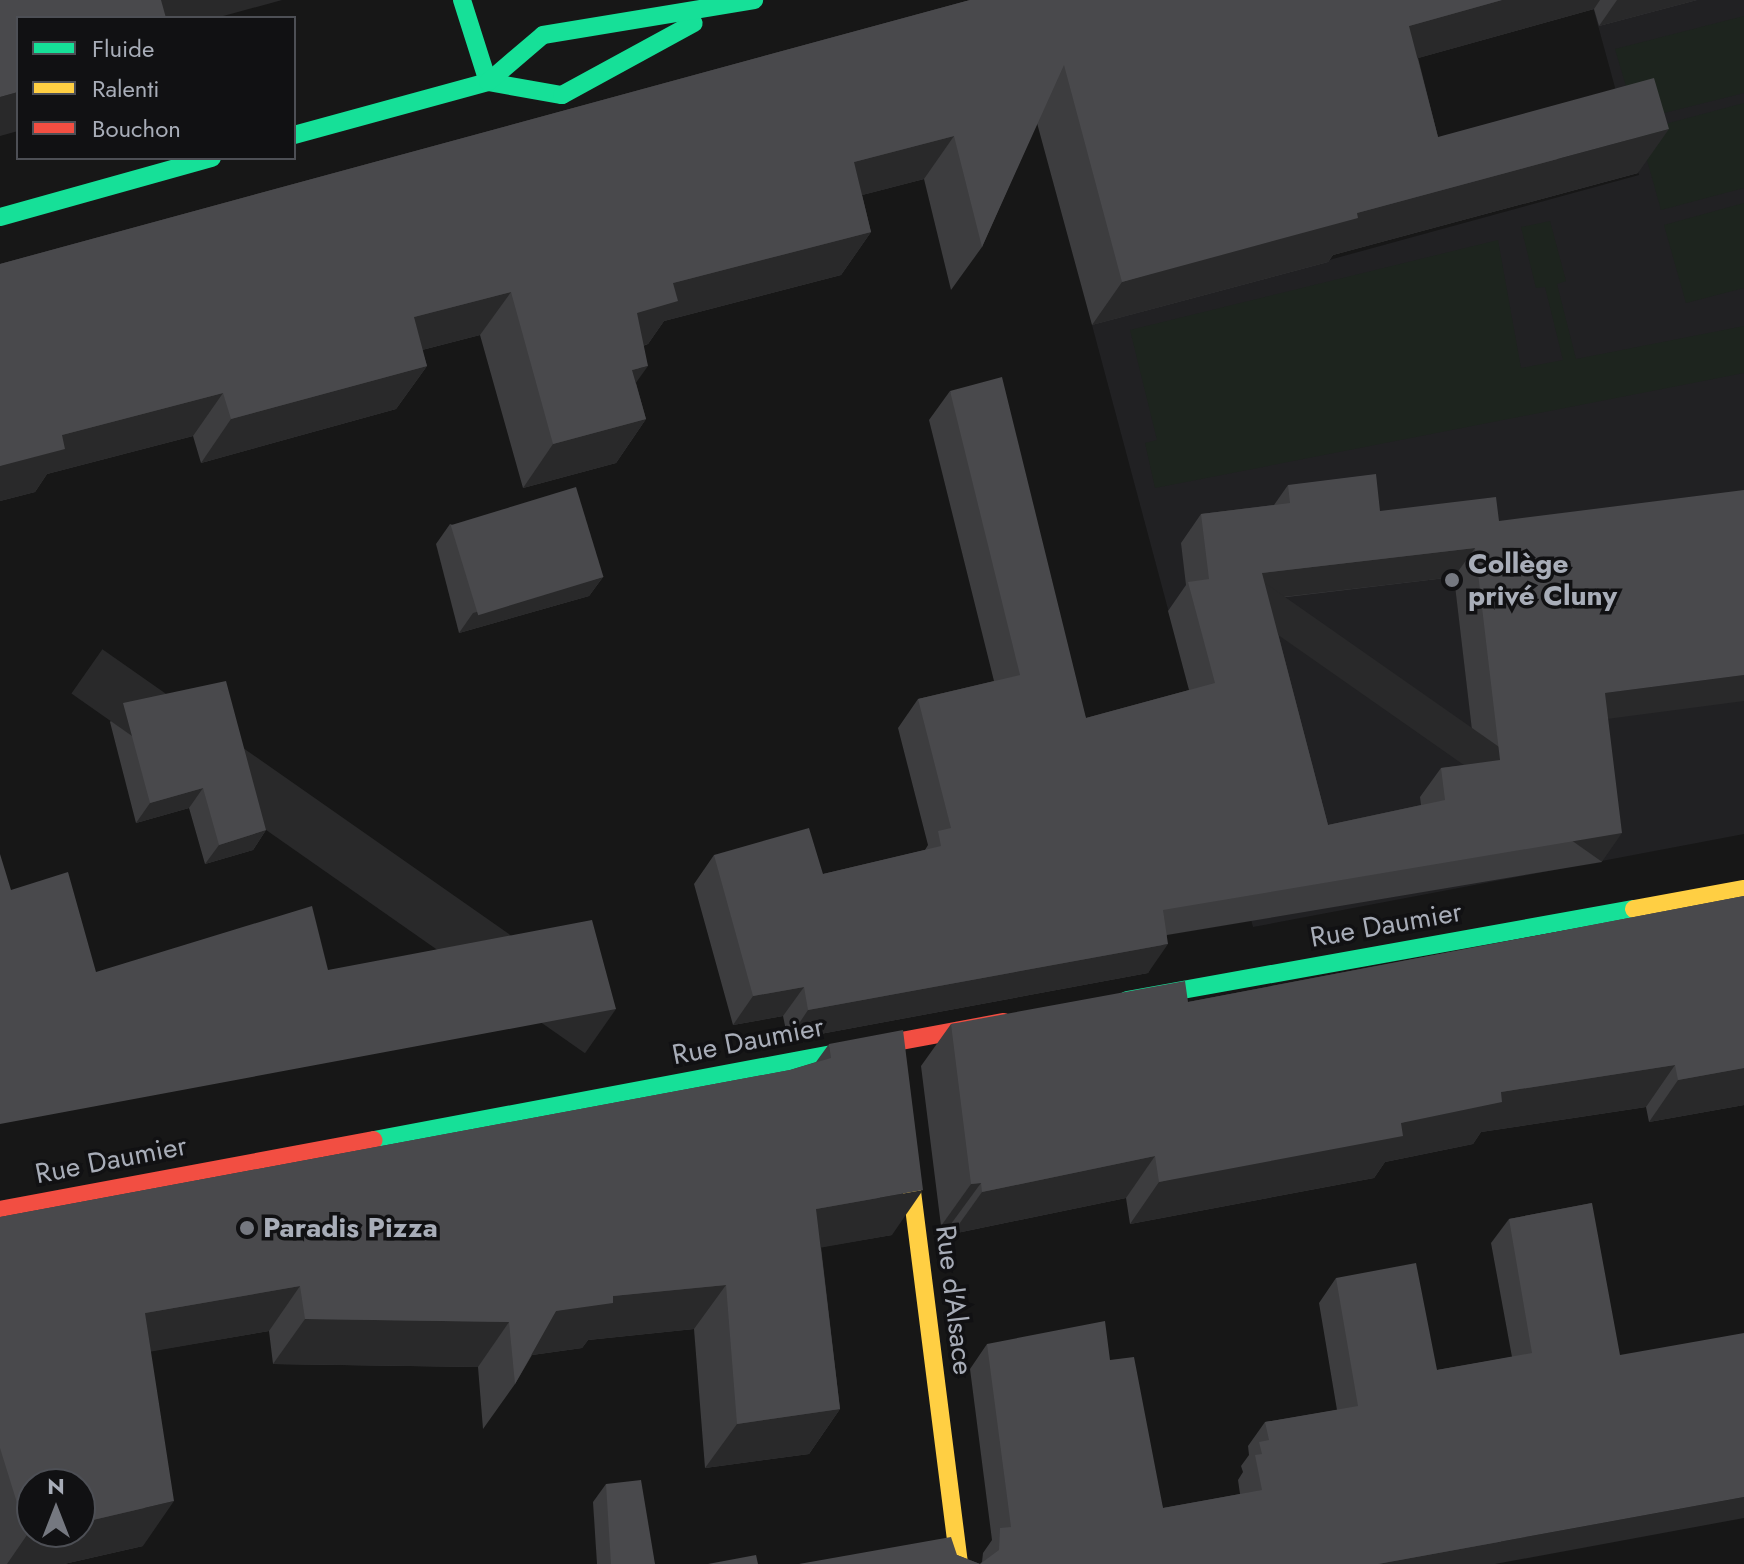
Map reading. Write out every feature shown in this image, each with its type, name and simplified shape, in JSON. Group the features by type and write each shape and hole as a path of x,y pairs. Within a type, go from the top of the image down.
{"street":[{"path":"462,0 488,82"},
{"path":"296,134 488,82 543,35 721,9 754,0"},
{"path":"488,82 562,95 721,9"},
{"path":"0,217 205,160"},
{"name":"Rue Daumier","path":"1110,1003 1744,889"},
{"name":"Rue Daumier","path":"0,1210 894,1049 1017,1020"},
{"name":"Rue d'Alsace","path":"904,1129 959,1564"}],"shaded area":[{"name":"Collège privé Cluny","path":"1591,0 1744,0 1744,834 1253,927 1092,325 1639,175"},
{"path":"1744,16 1744,93 1636,120 1615,49"},
{"path":"1744,103 1744,188 1661,210 1639,131"},
{"path":"1744,203 1744,288 1686,303 1664,225"},
{"path":"1550,221 1566,281 1557,284 1576,359 1744,326 1744,373 1155,488 1145,443 1157,440 1130,330 1498,240 1521,368 1563,360 1545,287 1536,288 1521,227"}],"building":[{"path":"0,0 161,0 165,16 16,16 16,93 0,97"},
{"path":"970,0 1502,0 1409,26 1438,137 1654,78 1669,129 1357,213 1358,218 1122,282 1064,65 982,247 954,136 854,162 871,232 673,283 678,301 637,313 648,366 632,370 646,419 553,444 511,292 414,317 427,366 231,419 223,393 62,435 65,449 0,466 0,264"},
{"path":"1002,377 1086,718 1215,683 1188,582 1209,579 1201,514 1290,503 1288,485 1376,474 1380,511 1496,497 1499,521 1744,490 1744,675 1605,693 1622,833 1163,910 1168,944 808,1010 804,987 753,996 714,855 809,828 823,874 941,846 938,831 951,828 918,699 1020,675 950,391","holes":["1475,548 1500,760 1441,768 1445,800 1328,825 1262,573"]},
{"path":"576,487 603,577 478,615 451,525"},
{"path":"226,681 266,830 219,845 203,788 150,803 123,703"},
{"path":"0,854 11,890 68,872 96,972 312,906 328,970 592,920 616,1009 0,1124"},
{"path":"1744,896 1744,1068 1678,1080 1675,1065 1501,1092 1502,1102 1401,1123 1403,1136 1159,1182 1155,1156 982,1192 981,1183 971,1184 951,1024 1185,981 1188,1002"},
{"path":"903,1030 923,1190 816,1209 840,1409 737,1424 726,1285 613,1296 613,1303 556,1311 515,1384 509,1322 305,1319 300,1286 145,1313 174,1501 96,1519 96,1468 16,1468 16,1500 0,1448 0,1217 790,1070 831,1058 829,1044"},
{"path":"1592,1203 1620,1355 1744,1333 1744,1497 1378,1564 980,1564 999,1550 1000,1528 1011,1527 987,1344 1105,1321 1110,1360 1134,1357 1163,1508 1262,1490 1255,1455 1262,1454 1259,1442 1269,1440 1265,1422 1358,1406 1336,1278 1416,1263 1437,1370 1532,1353 1509,1219"},
{"path":"641,1480 655,1564 611,1564 606,1484"},
{"path":"951,1537 957,1555 980,1564 799,1564"},
{"path":"756,1555 758,1564 708,1564"}],"traffic: fast":[{"path":"462,0 488,82"},
{"path":"296,134 488,82 543,35 754,0"},
{"path":"488,82 562,95 694,23"},
{"path":"0,217 205,160"},
{"path":"1127,1000 1634,909"},
{"path":"374,1140 885,1044"}],"traffic: slow":[{"path":"1634,909 1744,889"},
{"path":"906,1144 959,1564"}],"traffic: jam":[{"path":"885,1044 1004,1022"},
{"path":"0,1210 374,1140"}],"place":[{"name":"Collège privé Cluny","path":"1452,580"},
{"name":"Paradis Pizza","path":"247,1228"}]}
